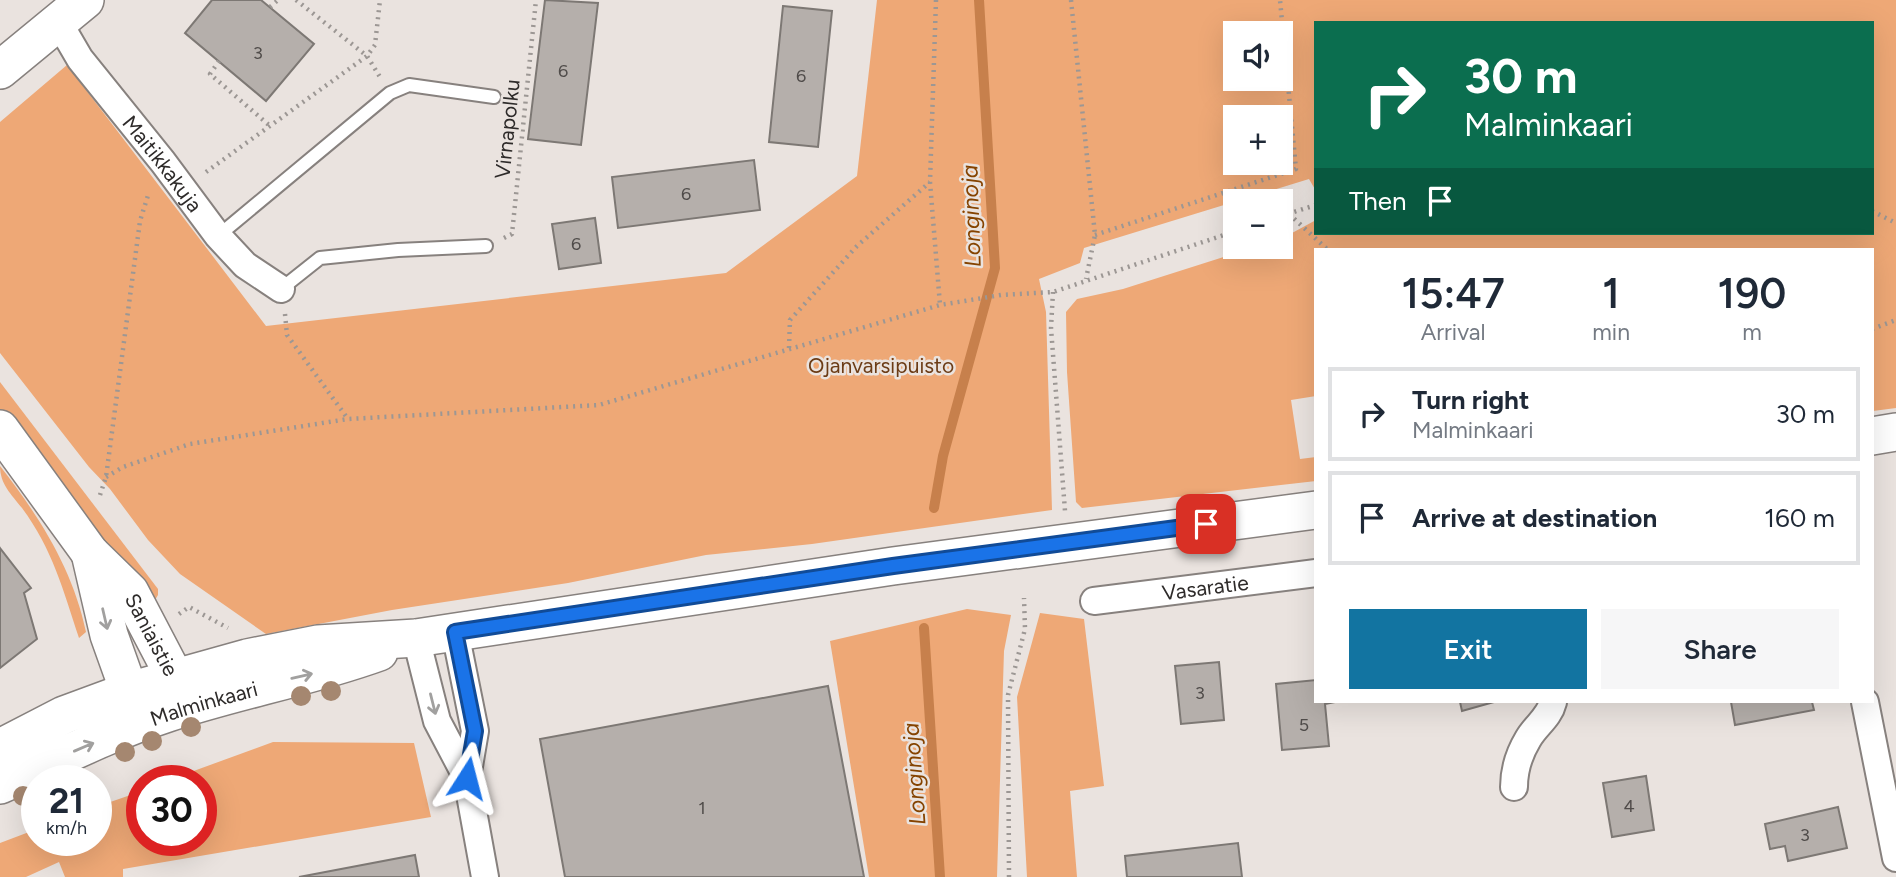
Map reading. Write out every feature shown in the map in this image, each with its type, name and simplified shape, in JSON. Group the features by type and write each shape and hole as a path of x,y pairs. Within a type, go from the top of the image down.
{"main road":[{"path":"0,70 72,12"},
{"name":"Saniaistie","path":"0,429 90,553 130,592 175,678 166,714 130,691 109,635 90,553"},
{"path":"1874,436 1896,432"},
{"name":"Malminkaari","path":"0,748 64,715 130,691 247,658 318,644 416,638 906,565 1314,510"},
{"name":"Malminkaari","path":"0,785 81,748 166,714 256,687 331,669 416,638"}],"street":[{"name":"Maitikkakuja","path":"72,12 80,59 218,236 245,265 281,289"},
{"name":"Vasaratie","path":"1094,601 1314,573"},
{"path":"455,632 475,731 467,778"},
{"path":"416,638 437,721 467,778 485,877"},
{"path":"1514,787 1514,769 1528,738 1547,716 1553,703"},
{"path":"1865,703 1896,858"}],"lane":[{"path":"218,236 390,93 409,85 494,97"},
{"path":"281,289 320,258 398,250 486,246"}],"path":[{"path":"270,7 278,0"},
{"path":"296,0 367,56 390,93"},
{"path":"183,189 367,56 375,45 380,0"},
{"name":"Virnapolku","path":"486,246 512,234 536,0"},
{"path":"936,0 930,182 940,305"},
{"path":"1071,0 1095,235 1086,279"},
{"path":"1095,235 1296,169 1280,0"},
{"path":"219,61 210,74 270,126"},
{"path":"789,348 790,320 857,246 930,182"},
{"path":"1293,213 1314,206"},
{"path":"1874,212 1896,223"},
{"path":"1293,218 1326,248"},
{"path":"100,495 106,477 140,221"},
{"path":"106,477 123,467 190,444 348,419 599,405 940,305 1001,295 1053,292 1223,235"},
{"path":"281,289 287,335 348,419"},
{"path":"1053,292 1051,328 1065,511"},
{"path":"1874,328 1896,320"},
{"path":"1009,877 1009,695 1025,629 1024,598"},
{"path":"189,607 238,635"}],"green space":[{"name":"Ojanvarsipuisto","path":"877,0 1896,0 1896,408 1874,411 1874,248 1314,248 1314,396 1291,400 1300,459 1314,457 1314,481 1082,508 1076,502 1067,372 1066,312 1077,299 1123,289 1223,257 1293,259 1293,232 1314,221 1314,235 1874,235 1874,21 1314,21 1314,188 1309,179 1276,189 1223,189 1223,205 1084,248 1080,263 1039,279 1046,312 1052,510 812,544 706,555 568,583 392,610 266,634 180,574 148,540 0,353 0,122 67,65 266,326 726,273 857,176"},
{"path":"0,382 158,589 158,595 152,605 0,411"},
{"path":"0,466 41,524 63,565 73,587 86,632 79,638 42,539 4,484"},
{"path":"967,609 1011,615 1004,651 997,877 869,877 830,641"},
{"path":"1040,613 1084,619 1104,786 1070,791 1077,877 1027,877 1017,697"},
{"path":"273,742 414,743 431,817 217,853 217,765 210,765"},
{"path":"126,797 126,856 200,856 123,869 123,877 65,877 59,862 26,877 0,877 0,843 21,835 21,856 112,856 112,801"}],"building":[{"path":"212,0 261,0 314,44 266,101 185,33"},
{"path":"545,0 598,3 581,145 528,139"},
{"path":"783,6 832,11 818,147 769,142"},
{"path":"754,160 760,210 618,228 612,177"},
{"path":"595,218 601,263 559,269 552,224"},
{"path":"0,548 31,588 24,593 37,639 0,668"},
{"path":"1219,662 1224,720 1181,724 1175,666"},
{"path":"1314,680 1314,703 1330,703 1325,704 1329,746 1282,750 1276,684"},
{"path":"828,686 864,877 565,877 540,739"},
{"path":"1460,703 1490,703 1462,711"},
{"path":"1731,703 1812,703 1814,710 1735,725"},
{"path":"1646,776 1654,830 1612,837 1603,783"},
{"path":"1838,807 1847,848 1788,861 1785,846 1770,849 1765,824"},
{"path":"1238,843 1242,877 1127,877 1125,856"},
{"path":"415,855 419,877 299,877"}],"waterway":[{"name":"Longinoja","path":"934,508 943,456 995,268 979,0"},
{"name":"Longinoja","path":"924,628 940,877"}],"route":[{"path":"467,778 475,731 455,632 893,566 1206,524"}]}
